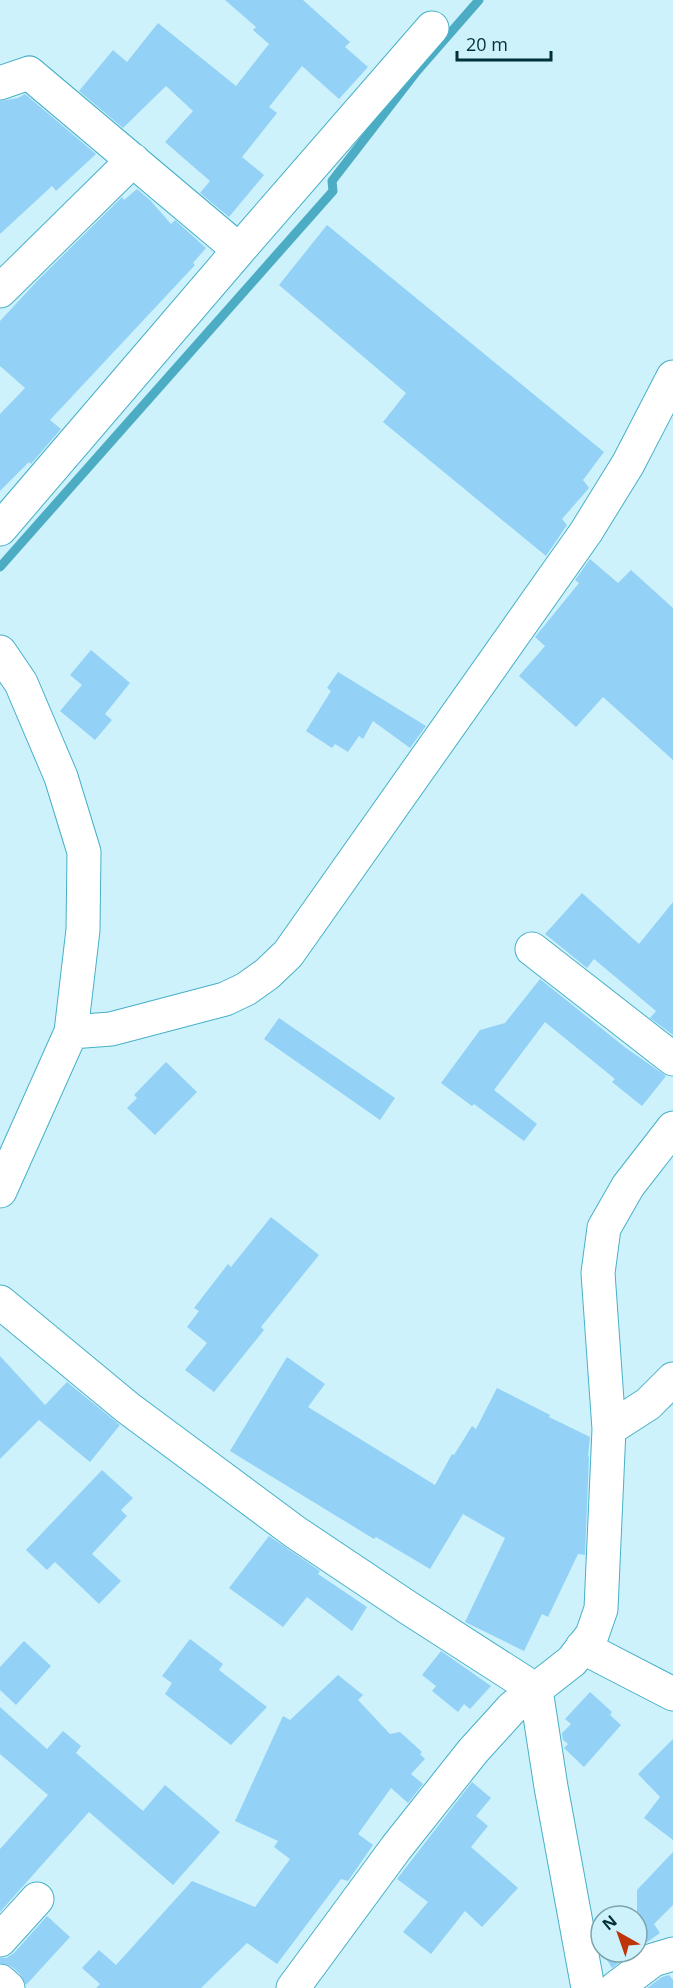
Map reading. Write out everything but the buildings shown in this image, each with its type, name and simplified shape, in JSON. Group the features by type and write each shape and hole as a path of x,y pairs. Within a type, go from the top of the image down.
{"street":[{"path":"0,529 432,28"},
{"path":"0,83 29,73 239,250"},
{"path":"0,291 133,160"},
{"path":"71,1032 111,1029 225,999 246,989 267,974 288,954 586,532 628,464 673,377"},
{"path":"0,652 21,682 61,777 84,852 83,930 71,1032 0,1191"},
{"path":"532,949 673,1059"},
{"path":"293,1988 396,1848 473,1751 512,1708 572,1660 592,1635 601,1609 609,1429 598,1273 604,1228 628,1186 673,1128"},
{"path":"0,1302 128,1408 295,1532 536,1690 551,1787 588,1988"},
{"path":"609,1429 648,1404 673,1379"},
{"path":"582,1647 673,1694"},
{"path":"0,1940 37,1899"},
{"path":"616,1988 653,1960 673,1953"},
{"path":"0,1981 8,1988"}],"waterway":[{"path":"0,567 333,191 332,181 417,71 479,0"}]}
